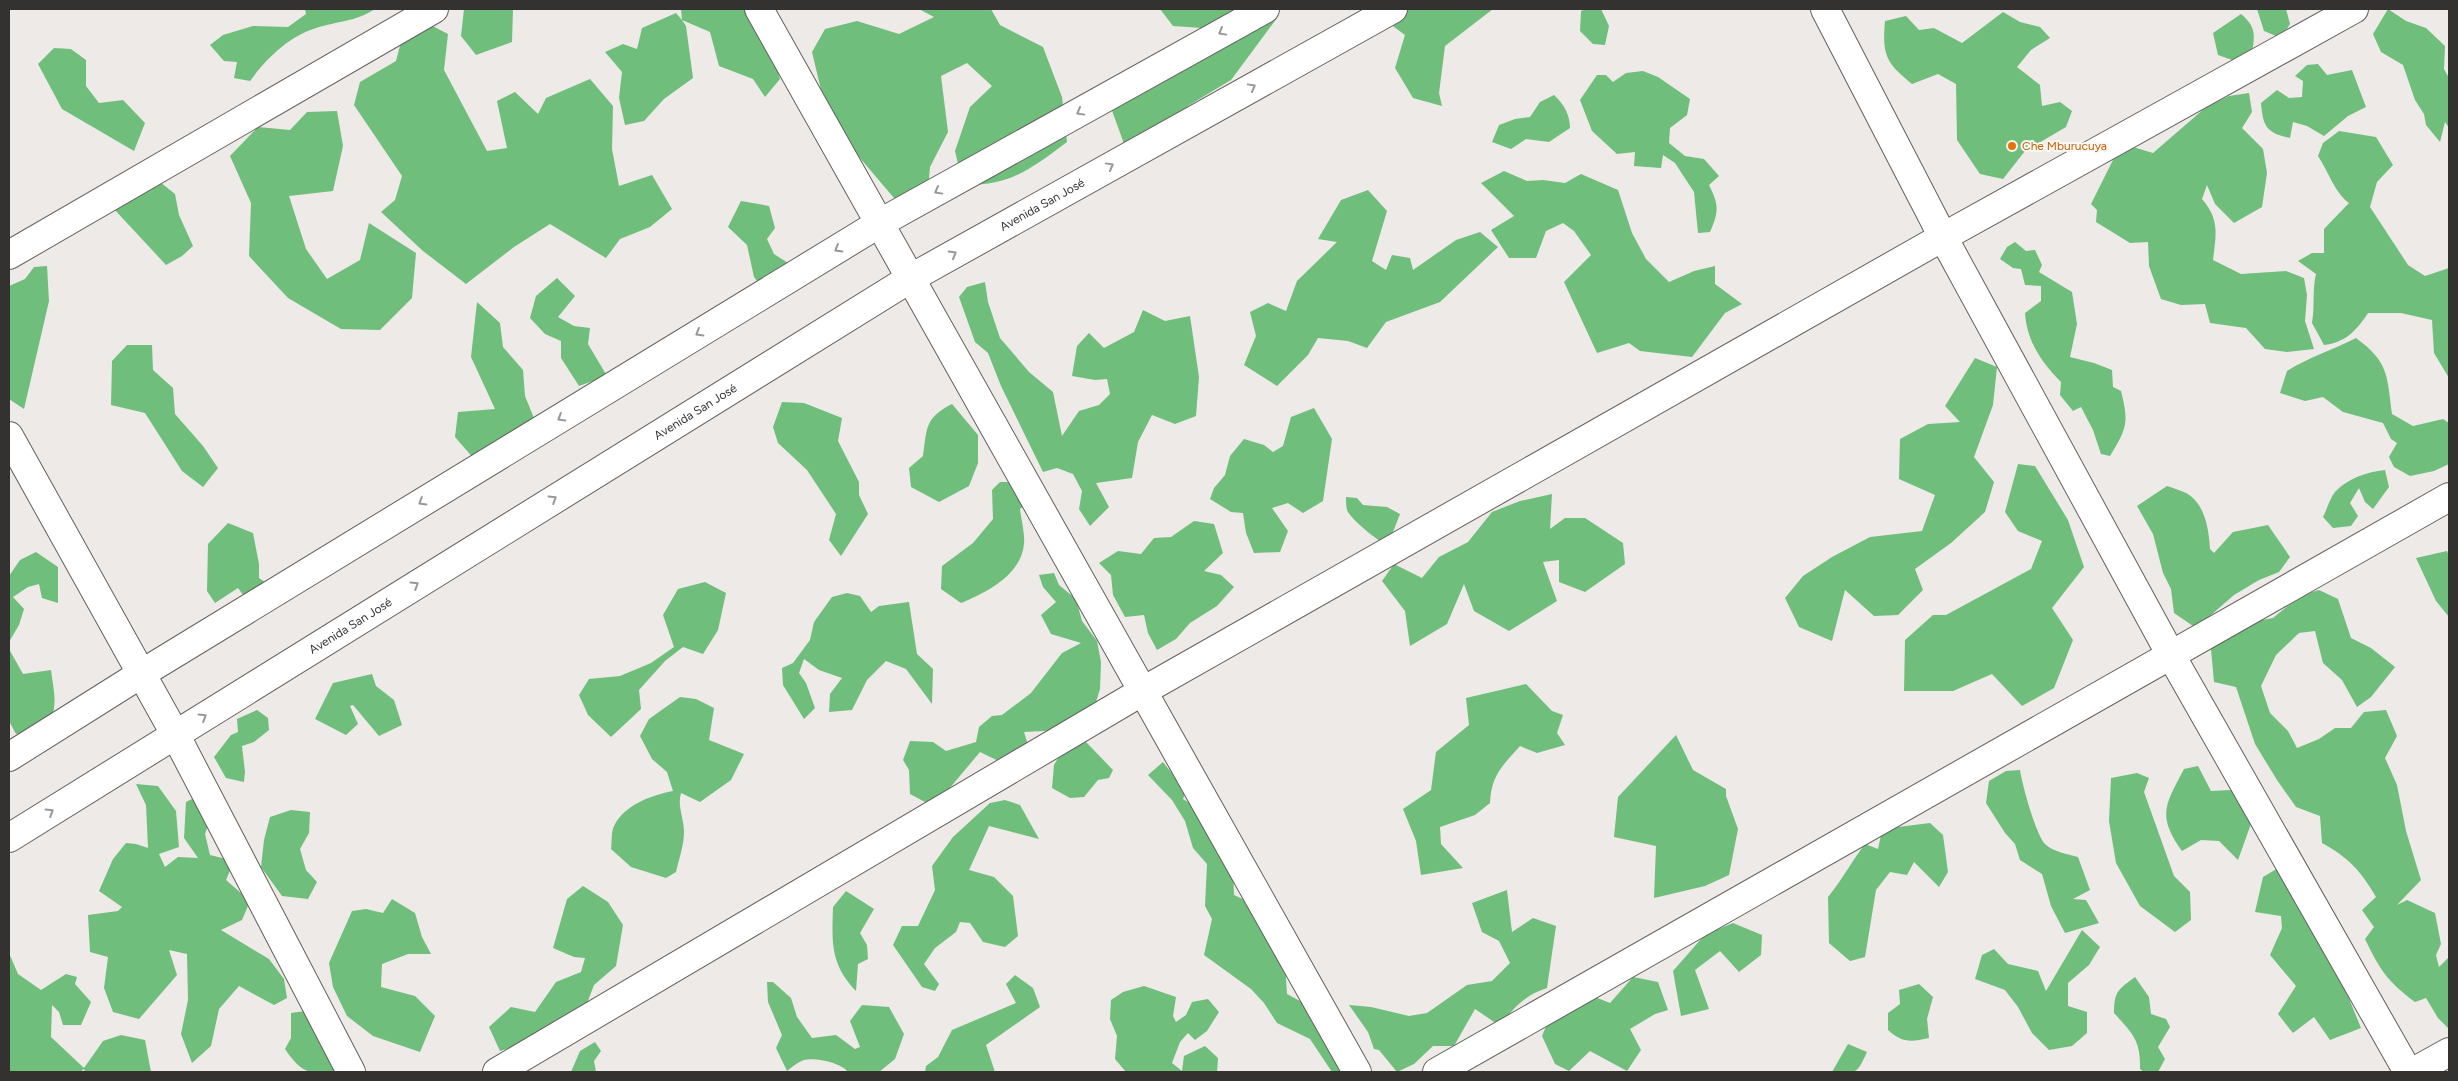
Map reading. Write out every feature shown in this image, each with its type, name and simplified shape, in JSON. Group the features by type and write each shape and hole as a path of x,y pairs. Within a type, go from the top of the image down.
{"street":[{"path":"9,255 434,9"},
{"path":"759,9 1356,1072"},
{"path":"9,757 141,674 880,223 1265,9"},
{"name":"Avenida San José","path":"9,838 910,278 1393,9"},
{"path":"1825,9 1943,237 2172,657 2408,1072"},
{"path":"497,1072 1143,691 1943,237 2354,9"},
{"path":"9,436 175,734 351,1072"},
{"path":"1437,1072 2172,657 2449,497"},
{"path":"2413,1072 2449,1052"}],"green space":[{"path":"305,9 375,9 346,21 316,28 296,37 271,56 250,81 234,78 237,62 224,61 210,45 223,35 253,26 288,27 306,14"},
{"path":"464,9 513,9 512,42 476,55 461,36"},
{"path":"681,9 767,9 769,41 780,79 765,97 753,79 719,66 710,32 682,20"},
{"path":"919,9 991,9 1000,25 1043,47 1062,97 1067,142 1031,168 1007,179 979,185 963,185 955,151 970,107 992,86 967,63 941,76 948,132 930,167 927,200 894,198 843,138 823,98 812,52 825,29 857,21 899,34 934,17"},
{"path":"1160,9 1272,9 1277,18 1231,80 1191,104 1126,149 1107,97 1145,59 1189,46 1216,29 1173,26"},
{"path":"1391,9 1493,9 1445,46 1439,93 1442,106 1413,98 1395,68 1405,35 1382,18"},
{"path":"1601,9 1609,26 1605,45 1593,44 1580,31 1581,11"},
{"path":"2257,9 2286,9 2290,24 2281,38 2264,31"},
{"path":"2388,9 2406,21 2426,28 2445,46 2444,69 2449,78 2449,128 2445,122 2440,142 2426,125 2424,114 2415,100 2403,65 2381,52 2373,34"},
{"path":"2003,12 2020,22 2040,27 2050,38 2031,50 2017,67 2040,85 2042,106 2060,102 2072,111 2066,127 2025,151 2003,179 1980,174 1957,140 1956,84 1938,74 1912,84 1891,64 1885,50 1884,33 1885,21 1906,16 1919,30 1934,28 1962,43"},
{"path":"676,13 686,26 693,78 664,99 644,121 625,125 619,98 622,72 605,52 623,44 637,49 642,28"},
{"path":"2241,14 2252,27 2254,36 2253,46 2252,53 2235,61 2218,55 2213,33"},
{"path":"421,20 448,34 444,70 487,151 507,148 497,101 515,92 538,114 546,98 590,79 613,106 612,149 619,186 652,175 672,209 650,227 620,239 606,258 550,224 514,247 466,284 423,251 381,212 395,200 402,176 354,105 360,82 396,61 402,38"},
{"path":"54,48 71,49 86,60 86,86 99,103 123,100 145,123 134,151 62,109 38,64"},
{"path":"2318,64 2327,75 2352,70 2366,107 2348,116 2324,136 2307,126 2293,122 2290,138 2271,131 2265,123 2261,103 2277,90 2289,98 2302,97 2303,81 2295,76 2307,65"},
{"path":"1643,71 1658,77 1690,99 1687,115 1670,128 1669,143 1685,156 1704,159 1719,176 1709,185 1717,208 1710,232 1698,233 1694,192 1675,163 1663,155 1661,168 1634,166 1635,152 1617,154 1592,131 1580,100 1597,75 1606,75 1613,82 1626,73"},
{"path":"2249,93 2252,112 2242,128 2263,149 2267,173 2262,207 2234,223 2215,204 2207,185 2202,199 2212,214 2214,221 2216,235 2213,260 2241,274 2286,271 2304,278 2307,295 2305,321 2314,349 2287,352 2265,349 2246,328 2210,323 2205,304 2181,305 2161,299 2149,266 2148,242 2130,243 2096,222 2097,210 2091,204 2118,150 2133,147 2153,153 2205,108 2229,96"},
{"path":"1554,95 1566,110 1570,128 1549,142 1526,139 1511,149 1492,142 1499,125 1515,119 1530,117 1540,102"},
{"path":"337,111 343,146 333,191 289,196 306,249 327,279 360,260 369,223 416,253 412,298 380,330 341,329 288,298 249,256 251,203 230,156 258,127 290,130 307,112"},
{"path":"2339,131 2376,137 2393,165 2377,182 2370,207 2408,265 2425,276 2449,268 2449,378 2434,353 2432,320 2401,313 2368,313 2350,335 2338,342 2324,345 2312,323 2316,274 2298,261 2312,253 2324,253 2324,229 2349,203 2336,188 2318,156 2323,143"},
{"path":"1504,171 1527,181 1543,180 1565,183 1581,174 1618,190 1632,233 1646,259 1669,282 1694,271 1715,266 1715,284 1742,304 1725,313 1692,357 1640,351 1629,343 1597,353 1564,282 1591,255 1574,231 1563,223 1546,231 1536,258 1509,258 1491,230 1514,216 1481,183"},
{"path":"160,182 175,194 179,215 193,246 182,256 166,265 114,209"},
{"path":"1368,190 1387,211 1372,261 1386,270 1392,255 1410,258 1413,270 1456,240 1480,232 1498,247 1440,302 1386,322 1367,348 1348,341 1318,338 1308,355 1277,386 1244,365 1256,336 1250,312 1268,303 1286,311 1297,281 1337,242 1318,239 1341,200"},
{"path":"741,201 769,206 775,228 767,239 774,254 788,263 795,279 774,304 754,277 747,245 728,227"},
{"path":"2015,242 2026,251 2035,250 2042,265 2039,272 2072,292 2077,324 2070,357 2112,370 2113,387 2121,391 2126,418 2123,432 2110,456 2101,454 2093,430 2081,407 2073,411 2060,395 2061,382 2041,359 2032,342 2025,313 2041,301 2041,286 2025,285 2021,269 2013,268 2000,259 2007,247"},
{"path":"47,266 49,301 24,409 9,399 9,286 25,279 34,267"},
{"path":"557,278 575,296 558,317 574,326 590,328 588,344 607,376 579,386 561,358 561,341 545,334 530,318 536,296"},
{"path":"985,282 988,302 1000,338 1029,372 1053,392 1062,436 1079,411 1099,405 1110,394 1107,379 1095,380 1072,376 1077,346 1089,333 1104,348 1134,332 1143,310 1165,321 1190,316 1199,377 1196,416 1175,424 1152,415 1138,442 1132,478 1096,483 1109,507 1090,526 1079,509 1082,491 1073,474 1057,468 1043,472 1001,386 988,353 975,342 959,297 967,287"},
{"path":"477,302 500,323 503,347 523,370 525,396 538,428 475,460 455,437 458,412 495,409 471,357"},
{"path":"2356,338 2381,363 2389,389 2392,414 2413,426 2443,419 2449,423 2449,464 2434,471 2410,476 2394,467 2389,457 2397,443 2391,439 2383,423 2343,412 2323,397 2305,401 2280,393 2287,371"},
{"path":"127,345 152,345 153,370 173,388 175,414 203,446 218,468 203,487 182,471 145,413 111,405 112,361"},
{"path":"1975,358 1997,367 1993,405 1974,457 1994,482 1985,512 1951,543 1915,569 1923,590 1898,615 1874,616 1845,590 1832,641 1799,627 1785,598 1803,576 1832,557 1870,537 1922,531 1935,495 1899,479 1900,439 1928,424 1960,422 1945,406"},
{"path":"782,402 804,403 842,418 838,441 859,482 859,495 868,514 841,556 829,540 836,514 807,470 778,443 773,427"},
{"path":"952,404 978,435 978,463 969,486 939,502 911,487 909,468 923,456 927,430 932,419"},
{"path":"1314,408 1332,439 1323,501 1303,513 1288,503 1272,508 1288,531 1280,552 1254,553 1246,533 1243,513 1231,512 1210,499 1214,488 1225,475 1230,456 1244,439 1264,445 1273,452 1283,446 1291,417"},
{"path":"2018,464 2035,466 2068,520 2084,567 2052,608 2073,640 2054,688 2022,706 1992,674 1953,691 1904,691 1905,640 1933,615 1946,615 2031,569 2042,541 2018,531 2005,512"},
{"path":"2385,470 2389,487 2373,509 2365,502 2359,488 2350,503 2358,516 2351,526 2333,528 2323,517 2335,492 2358,476"},
{"path":"1000,482 1013,482 1034,497 1020,509 1024,540 1021,555 1017,565 1001,581 992,588 961,603 941,589 942,566 973,543 993,519 992,490"},
{"path":"2167,486 2186,493 2198,503 2205,518 2210,549 2214,553 2233,532 2268,525 2290,557 2279,572 2259,580 2234,595 2196,628 2174,613 2171,589 2163,573 2153,534 2137,506"},
{"path":"1552,494 1550,529 1565,518 1585,518 1623,543 1625,564 1585,592 1559,582 1559,560 1543,562 1557,601 1509,631 1474,611 1464,584 1447,624 1410,646 1405,611 1382,581 1394,564 1422,578 1439,557 1468,542 1492,512 1520,501"},
{"path":"1346,497 1357,498 1363,505 1387,507 1400,514 1393,532 1384,543 1363,528 1349,514"},
{"path":"1194,521 1214,524 1223,553 1204,571 1221,575 1234,587 1217,606 1190,623 1176,639 1157,650 1148,633 1144,615 1125,617 1113,595 1111,575 1099,563 1118,551 1141,554 1154,538 1171,537"},
{"path":"228,523 253,533 259,564 259,578 271,586 249,603 238,588 215,603 207,591 208,544"},
{"path":"2447,551 2449,556 2449,617 2436,601 2416,558"},
{"path":"36,552 58,567 58,603 42,598 39,584 28,587 13,597 24,609 19,625 9,642 9,576 20,560"},
{"path":"1054,573 1059,585 1076,599 1082,621 1097,641 1101,662 1100,689 1092,715 1063,730 1024,732 1028,745 1013,768 980,752 938,802 927,803 910,794 909,770 903,760 910,741 933,742 946,751 976,742 979,727 992,716 1002,715 1031,693 1062,653 1081,643 1051,634 1041,615 1056,602 1043,587 1039,575"},
{"path":"705,582 726,593 718,630 703,654 683,647 665,661 639,690 641,709 611,737 588,715 579,695 589,679 620,676 651,663 674,647 663,615 678,589"},
{"path":"2319,590 2338,599 2351,638 2371,648 2395,667 2371,697 2357,707 2342,680 2323,663 2315,631 2299,633 2276,655 2261,686 2270,713 2288,731 2297,748 2319,739 2335,728 2351,728 2364,712 2386,710 2397,736 2385,758 2397,785 2406,831 2421,880 2397,905 2407,900 2435,913 2441,944 2436,955 2439,967 2449,957 2448,1028 2438,1018 2426,998 2415,1002 2397,988 2380,967 2365,939 2374,927 2362,910 2376,897 2354,866 2340,854 2322,843 2320,816 2296,807 2277,780 2255,744 2236,687 2214,682 2211,649 2246,623 2273,618 2301,595"},
{"path":"847,593 860,596 871,612 879,606 909,602 917,654 933,669 932,704 906,669 886,661 867,680 852,710 829,712 830,694 842,678 819,670 804,659 799,673 806,683 815,708 804,719 783,685 782,668 793,663 810,640 814,622 832,597"},
{"path":"9,649 23,674 51,670 54,694 54,710 47,723 40,728 16,734 9,721"},
{"path":"372,674 376,686 394,700 402,725 379,736 353,705 350,706 358,724 346,735 315,719 333,683"},
{"path":"1526,684 1552,711 1563,715 1557,733 1565,745 1537,753 1520,746 1495,778 1490,803 1475,815 1440,827 1441,844 1463,868 1421,875 1416,841 1403,809 1431,790 1436,752 1469,725 1466,698"},
{"path":"680,697 696,699 714,708 709,740 744,754 731,780 700,802 681,793 680,803 684,827 683,842 676,872 666,878 631,867 611,849 613,828 624,812 648,798 673,791 667,772 652,759 640,736 649,719"},
{"path":"257,710 268,718 269,730 254,742 242,746 245,772 244,782 226,778 214,757 231,735 238,732 237,719"},
{"path":"1676,735 1693,770 1726,789 1726,796 1738,829 1729,875 1705,886 1654,898 1656,846 1614,837 1618,797"},
{"path":"1086,742 1113,770 1109,778 1098,780 1084,797 1070,798 1052,788 1054,765 1064,748"},
{"path":"1163,762 1186,791 1183,799 1201,810 1233,867 1234,895 1251,903 1285,964 1287,994 1324,1014 1340,1058 1339,1072 1332,1072 1310,1039 1277,1023 1264,1003 1251,989 1204,955 1212,919 1205,906 1207,864 1193,848 1185,821 1172,800 1148,775"},
{"path":"2198,766 2211,791 2231,790 2252,821 2238,860 2219,841 2201,840 2182,851 2169,828 2166,810 2172,792 2184,769"},
{"path":"2020,770 2030,809 2041,839 2052,849 2078,857 2090,890 2073,899 2086,900 2099,923 2065,933 2051,906 2042,874 2020,860 2015,844 2005,833 1986,803 1989,781 2006,771"},
{"path":"2137,773 2149,778 2144,792 2174,876 2190,892 2191,920 2175,932 2140,906 2116,863 2109,821 2111,778"},
{"path":"136,784 158,786 176,811 179,847 159,854 165,867 178,857 198,858 184,838 186,802 196,797 211,817 205,834 210,855 234,861 226,880 250,901 242,920 221,930 269,959 284,979 287,998 274,1005 239,986 219,1009 211,1046 192,1063 181,1034 188,1000 187,954 169,950 177,975 139,1019 113,1012 104,988 108,957 90,952 88,915 118,911 122,907 99,891 113,859 126,843 148,848 146,805"},
{"path":"1005,800 1020,805 1039,839 989,826 969,870 994,877 1013,896 1018,936 1005,947 983,942 970,923 960,922 956,932 935,948 924,964 939,984 935,991 922,987 893,945 902,926 918,926 935,890 932,866 953,837 990,803"},
{"path":"291,810 310,812 309,833 300,849 306,870 317,882 308,899 282,896 261,867 264,840 270,817"},
{"path":"1893,822 1898,827 1930,823 1943,835 1948,872 1939,887 1914,862 1907,875 1890,872 1876,890 1865,957 1850,961 1829,943 1828,897 1865,844 1878,849 1882,830"},
{"path":"2278,868 2304,909 2316,938 2335,964 2361,1028 2330,1040 2314,1017 2293,1033 2278,1014 2296,986 2270,955 2282,928 2281,916 2255,912 2263,877"},
{"path":"583,886 608,902 623,925 616,966 594,985 584,1011 540,1039 500,1051 489,1027 511,1007 535,1012 556,982 581,972 585,958 574,957 553,948 567,899"},
{"path":"1507,890 1512,932 1533,918 1556,926 1547,988 1526,998 1510,1013 1500,1026 1475,1009 1454,1046 1433,1046 1414,1064 1397,1072 1379,1050 1374,1049 1368,1032 1349,1005 1371,1007 1409,1016 1427,1013 1467,985 1492,981 1510,963 1499,941 1482,932 1472,903"},
{"path":"846,891 874,909 860,933 867,945 868,959 858,964 856,991 841,971 834,952 833,942 833,907"},
{"path":"392,899 415,913 422,937 431,954 408,954 382,964 381,987 415,996 435,1016 420,1052 373,1036 347,1016 333,987 329,963 352,911 366,909 383,913"},
{"path":"1733,923 1762,935 1761,955 1739,972 1720,951 1695,970 1709,1009 1681,1016 1673,971 1709,930 1716,930"},
{"path":"2082,930 2100,947 2089,965 2068,983 2068,1006 2087,1012 2087,1033 2072,1046 2049,1050 2032,1033 2018,1007 2005,990 1975,979 1982,955 1994,949 2008,964 2038,971 2046,991"},
{"path":"9,953 18,974 41,990 66,974 77,977 75,984 91,1002 81,1025 63,1025 59,1012 52,1005 51,1037 84,1068 103,1041 121,1035 145,1040 151,1072 85,1072 84,1069 80,1072 9,1072"},
{"path":"1015,975 1033,988 1040,1007 986,1045 995,1072 925,1072 926,1066 938,1057 952,1030 1016,1003 1006,984"},
{"path":"1633,977 1658,982 1668,1010 1655,1014 1630,1029 1641,1050 1627,1071 1590,1051 1569,1071 1555,1064 1542,1036 1549,1019 1595,997 1610,1003"},
{"path":"2135,977 2149,997 2151,1014 2166,1019 2170,1027 2158,1047 2165,1059 2158,1072 2144,1072 2140,1069 2137,1044 2126,1026 2114,1013 2118,991"},
{"path":"767,982 773,982 791,998 797,1017 812,1038 836,1035 855,1049 860,1047 850,1021 862,1005 889,1007 904,1034 895,1059 879,1072 848,1072 834,1063 815,1059 802,1061 787,1071 776,1048 782,1035 768,1002"},
{"path":"1919,984 1933,997 1927,1019 1929,1038 1912,1041 1902,1039 1888,1030 1888,1013 1900,1004 1899,990"},
{"path":"1144,986 1176,997 1173,1016 1176,1022 1186,1015 1192,1002 1208,999 1219,1012 1207,1031 1195,1040 1188,1033 1180,1042 1172,1063 1182,1071 1184,1056 1205,1046 1218,1058 1217,1072 1126,1072 1115,1059 1117,1036 1110,1019 1111,1000 1123,992"},
{"path":"312,1010 343,1072 315,1072 303,1069 285,1049 291,1038 291,1013"},
{"path":"595,1042 601,1051 594,1061 596,1072 571,1072 580,1051"},
{"path":"1848,1044 1867,1052 1858,1069 1851,1072 1832,1072"}],"place":[{"name":"Che Mburucuya","path":"2012,146"}]}
